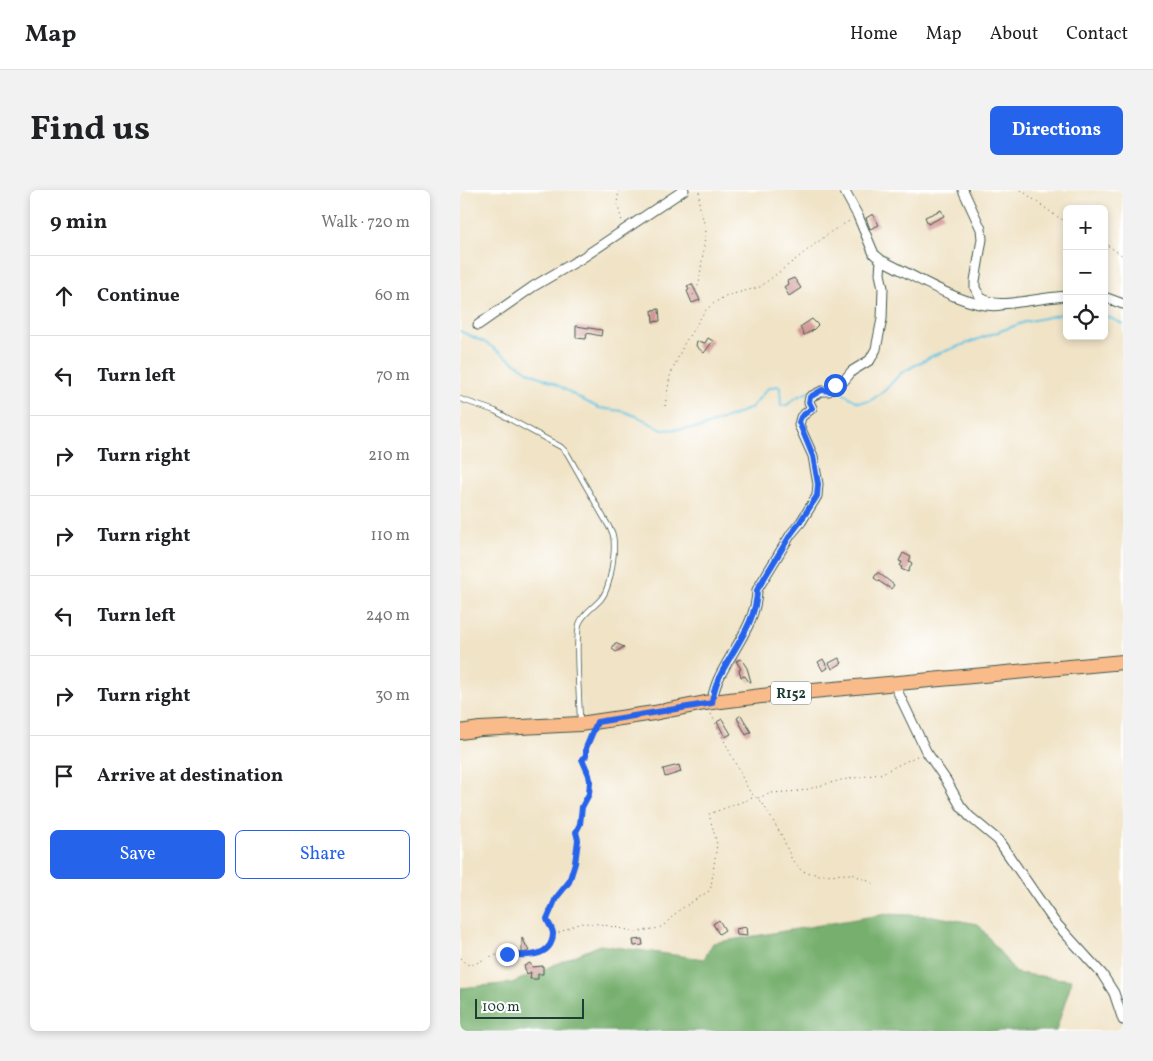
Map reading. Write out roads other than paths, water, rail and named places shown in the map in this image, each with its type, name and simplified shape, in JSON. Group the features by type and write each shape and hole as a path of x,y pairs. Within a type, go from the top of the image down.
{"main road":[{"name":"R152","path":"460,732 480,729 580,724 770,695 1123,662"}],"street":[{"path":"478,325 534,286 582,258 624,228 684,190"},
{"path":"844,190 858,216 874,254 881,260 946,292 986,306 1063,297"},
{"path":"963,190 982,229 975,288 981,298 1001,305"},
{"path":"708,703 718,680 744,634 757,599 757,590 817,496 818,484 813,456 799,425 801,417 812,408 809,402 810,397 822,390 829,391 838,383 842,383 852,371 870,360 876,349 882,319 883,288 880,274 881,260"},
{"path":"1108,298 1123,304"},
{"path":"894,684 926,751 962,809 998,840 1054,921 1102,974 1114,993 1123,1020"}],"lane":[{"path":"460,399 495,411 561,447 567,453 612,532 613,557 606,592 580,622 580,724"}],"waterway":[{"path":"835,389 858,402 870,401 884,391 901,373 932,356 1025,322 1063,314"},
{"path":"1108,317 1123,324"},
{"path":"460,331 486,343 529,372 554,383 599,408 622,411 639,417 662,430 700,428 732,416 751,408 767,389 776,386 780,387 781,406 787,405 797,397 818,388"}]}
